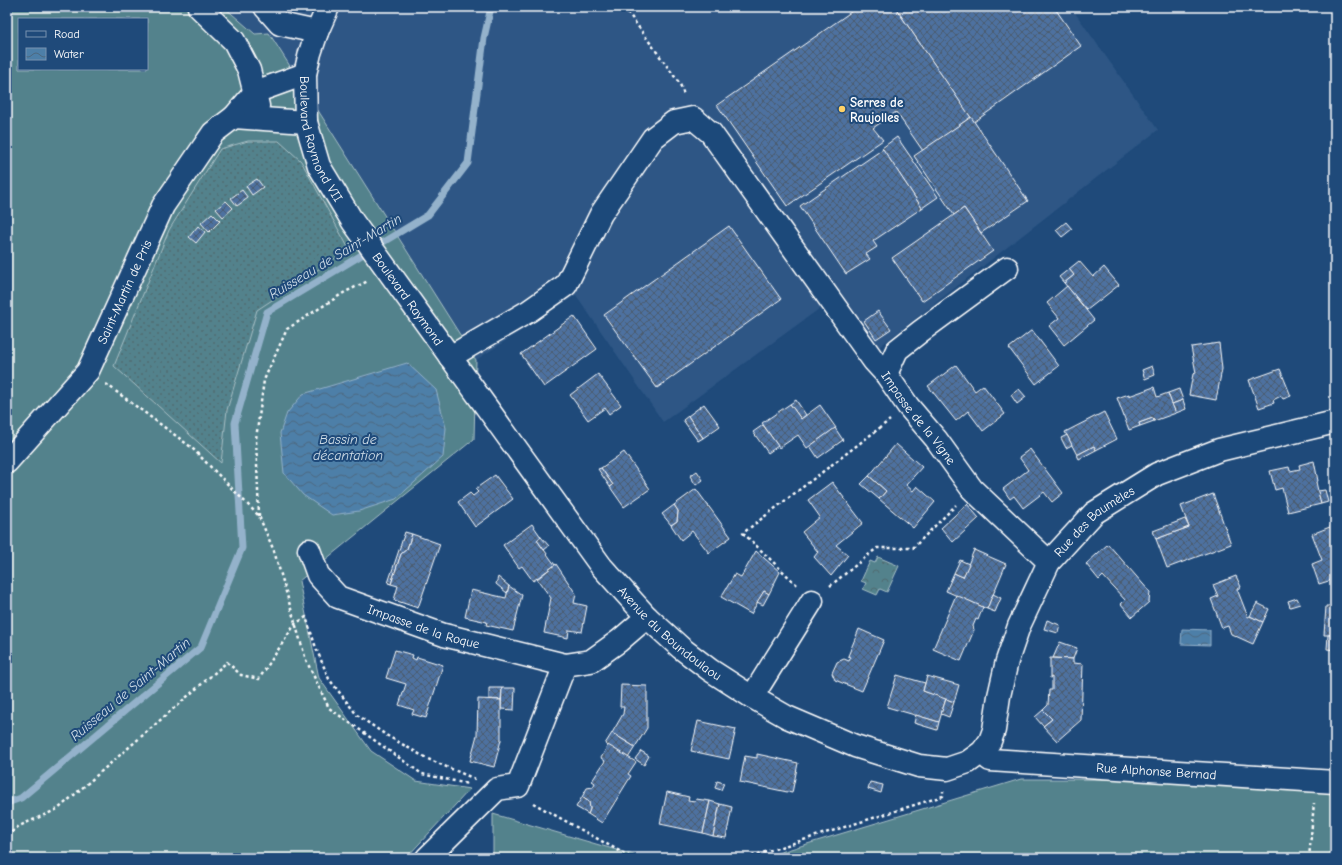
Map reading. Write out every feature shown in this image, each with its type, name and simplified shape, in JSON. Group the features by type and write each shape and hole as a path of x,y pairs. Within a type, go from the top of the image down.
{"street":[{"path":"199,7 234,41 249,70 260,119"},
{"path":"265,7 280,24 317,32"},
{"name":"Boulevard Raymond VII","path":"328,7 317,32 305,74 306,122 319,166 352,222"},
{"path":"255,92 305,74"},
{"name":"Saint-Martin de Pris","path":"7,462 88,371 164,206 213,133 234,117 255,92"},
{"path":"234,117 306,122"},
{"path":"450,357 529,311 566,285 601,214 653,138 674,122 693,118 711,133 874,361 886,374"},
{"name":"Boulevard Raymond","path":"352,222 450,357"},
{"name":"Impasse de la Vigne","path":"1008,268 920,331 897,350 886,374 908,406 936,439 972,489 1049,562"},
{"name":"Avenue du Boundoulaou","path":"450,357 601,566 647,617 681,648 704,666 752,697 787,717 855,746 919,766 947,769 968,762 982,752"},
{"name":"Rue des Baumèles","path":"982,752 990,741 994,730 999,696 1007,661 1019,626 1049,562 1094,513 1157,474 1219,450 1335,422"},
{"name":"Impasse de la Roque","path":"308,550 318,575 338,597 444,636 565,665 591,661 619,641 647,617"},
{"path":"752,697 812,601"},
{"path":"427,858 497,789 518,786 565,665"},
{"name":"Rue Alphonse Bernad","path":"982,752 990,760 1327,781"}],"path":[{"path":"624,7 680,84 693,118"},
{"path":"388,271 345,292 287,328 264,380 256,439 259,516 274,551 306,660 329,708 422,774 452,782 497,789"},
{"path":"88,371 191,447 259,516"},
{"path":"908,406 743,533 812,601 877,548 913,548 972,489"},
{"path":"7,836 19,826 58,809 227,662 241,675 259,679 295,624 306,617 316,648 330,679 357,715 386,735 428,759 497,789"},
{"path":"746,858 943,796 947,769"},
{"path":"1309,858 1314,801 1327,781"},
{"path":"518,786 531,802 632,858"}],"shaded area":[{"path":"224,7 1071,7 1158,130 870,354 819,309 663,422 576,295 476,360 269,33 255,34"}],"green space":[{"path":"7,7 224,7 255,34 269,33 476,360 474,439 299,581 319,678 371,751 416,781 470,789 406,858 7,858"},
{"path":"248,141 279,141 301,161 349,249 257,310 227,410 221,463 114,366 169,230 220,149"},
{"path":"878,557 899,566 887,592 880,589 877,595 863,589 866,583 861,581 870,561 875,563"},
{"path":"1021,779 1335,780 1335,858 761,858"},
{"path":"493,814 644,858 493,858"}],"water":[{"name":"Bassin de décantation","path":"407,363 436,390 446,428 443,457 396,499 359,511 332,515 303,495 284,473 280,433 287,413 303,394"},
{"path":"1182,629 1210,630 1210,645 1181,644"}],"building":[{"name":"Serres de Raujolles","path":"858,7 895,7 971,117 923,151 896,112 873,128 883,140 787,206 717,105"},
{"path":"895,7 1054,7 1081,46 974,122"},
{"path":"971,117 1028,201 981,233 964,208 954,215 914,156"},
{"path":"897,137 938,197 922,208 882,148"},
{"path":"883,149 922,208 873,241 877,247 866,254 870,259 846,274 800,206"},
{"path":"257,179 263,187 252,195 246,186"},
{"path":"242,190 248,198 237,206 231,198"},
{"path":"226,201 233,208 223,217 216,209"},
{"path":"964,208 993,251 922,301 892,258"},
{"path":"212,213 220,221 209,232 201,223"},
{"path":"1066,222 1072,229 1062,237 1056,230"},
{"path":"198,226 205,232 196,243 189,237"},
{"path":"729,226 781,299 657,388 604,315"},
{"path":"1079,261 1093,277 1104,267 1119,285 1087,310 1064,283 1074,275 1069,269"},
{"path":"1069,269 1074,275 1064,283 1059,277"},
{"path":"1067,286 1094,320 1064,345 1049,326 1059,318 1047,303"},
{"path":"878,311 891,329 876,339 864,321"},
{"path":"574,316 597,349 544,387 521,354"},
{"path":"1032,330 1059,366 1036,384 1009,348"},
{"path":"1219,343 1222,369 1216,400 1189,395 1193,374 1196,373 1191,347"},
{"path":"956,365 975,391 983,385 1005,414 983,431 968,411 956,421 928,386"},
{"path":"1152,366 1155,375 1145,379 1142,370"},
{"path":"1280,369 1291,396 1283,399 1281,396 1273,400 1274,403 1259,408 1249,380"},
{"path":"598,374 621,405 609,414 605,408 588,420 570,395"},
{"path":"1154,387 1157,397 1168,393 1176,413 1154,421 1153,418 1139,423 1140,426 1129,430 1117,398 1129,394 1129,396"},
{"path":"1019,389 1026,397 1017,404 1011,395"},
{"path":"1179,389 1183,400 1172,404 1168,393"},
{"path":"796,400 806,415 801,419 790,404"},
{"path":"1183,400 1186,409 1176,413 1172,404"},
{"path":"704,404 720,426 703,438 688,416"},
{"path":"790,404 801,419 820,405 836,428 807,448 798,435 779,448 762,423"},
{"path":"1104,412 1117,439 1096,450 1094,446 1077,455 1065,432"},
{"path":"688,416 703,438 698,441 683,420"},
{"path":"1153,418 1154,421 1140,426 1139,423"},
{"path":"763,425 778,446 768,453 753,432"},
{"path":"835,428 843,440 818,458 810,446"},
{"path":"1067,435 1072,445 1066,448 1061,438"},
{"path":"896,444 922,467 906,485 913,491 917,486 935,502 913,528 879,499 886,491 869,476"},
{"path":"1094,446 1096,450 1079,459 1077,455"},
{"path":"1030,449 1063,493 1052,502 1044,492 1023,508 1014,496 1010,499 1003,489 1028,470 1019,457"},
{"path":"624,452 650,489 624,507 610,487 613,485 601,468"},
{"path":"1314,461 1318,481 1316,482 1321,504 1288,512 1282,488 1275,490 1270,471 1289,467 1290,471 1300,469 1299,465"},
{"path":"601,468 613,485 610,487 598,469"},
{"path":"697,471 703,480 696,485 690,476"},
{"path":"495,475 513,499 475,527 458,502 470,493 473,496 478,492 475,489"},
{"path":"869,476 886,491 879,499 861,484"},
{"path":"832,482 863,523 836,545 848,555 831,576 814,557 818,552 802,532 820,517 808,500"},
{"path":"696,489 731,537 709,553 692,531 681,540 671,525 677,521 678,511 674,505"},
{"path":"1325,490 1328,502 1321,504 1318,491"},
{"path":"1213,494 1231,544 1167,568 1156,539 1189,527 1181,506"},
{"path":"967,504 979,518 953,542 941,528"},
{"path":"674,505 678,511 677,521 671,525 662,514"},
{"path":"1185,519 1189,527 1156,539 1153,531"},
{"path":"532,524 541,537 537,540 555,565 533,581 522,566 519,568 503,545"},
{"path":"1335,525 1335,579 1319,584 1312,564 1322,560 1312,534"},
{"path":"405,532 412,534 407,549 401,554 391,584 388,583"},
{"path":"412,534 440,544 418,608 394,600 398,586 391,584 401,554 407,549"},
{"path":"541,537 549,546 544,550 537,540"},
{"path":"1108,544 1150,592 1149,602 1132,617 1121,604 1125,600 1103,576 1099,580 1086,564"},
{"path":"974,550 1006,564 987,609 946,591 954,573 963,577"},
{"path":"756,551 780,572 769,594 764,591 751,614 721,597 735,574 741,577"},
{"path":"960,560 969,564 963,577 954,573"},
{"path":"556,564 576,594 574,603 587,606 582,632 569,630 568,638 544,633 551,598 537,579"},
{"path":"1236,576 1241,587 1237,589 1248,617 1250,616 1263,622 1253,644 1231,634 1228,626 1222,628 1211,599 1218,596 1213,585"},
{"path":"498,577 509,586 507,593 496,584"},
{"path":"509,586 522,595 513,631 486,625 487,622 465,617 471,590 506,598"},
{"path":"764,591 769,594 763,605 757,602"},
{"path":"993,594 1001,598 995,612 987,609"},
{"path":"956,595 983,607 978,620 976,619 973,626 974,630 961,661 933,649"},
{"path":"1297,598 1300,604 1290,607 1288,601"},
{"path":"1257,603 1269,609 1263,622 1250,616"},
{"path":"1326,606 1335,606 1335,635 1324,635"},
{"path":"1047,620 1060,625 1058,633 1044,629"},
{"path":"859,629 884,640 862,691 835,680 832,673 837,662 844,659 849,661 851,657 848,656"},
{"path":"1328,635 1335,635 1335,650 1327,649"},
{"path":"1060,642 1077,648 1073,659 1053,658"},
{"path":"395,650 413,655 412,658 416,660 417,657 443,665 426,718 412,714 414,710 399,705 406,684 386,678"},
{"path":"1050,658 1073,659 1073,663 1083,664 1081,720 1057,741 1043,726 1052,719 1043,710 1048,705 1049,690 1052,690 1052,677 1050,678"},
{"path":"897,675 925,683 923,691 946,698 939,722 887,707"},
{"path":"927,676 959,685 954,702 923,691"},
{"path":"621,685 647,686 647,728 635,747 612,733 623,714 624,707 620,707"},
{"path":"489,688 502,688 501,700 489,699"},
{"path":"502,688 515,688 514,710 501,709"},
{"path":"478,699 501,700 501,740 494,767 470,761 477,735"},
{"path":"946,699 954,702 949,717 941,714"},
{"path":"1043,710 1052,719 1043,726 1035,717"},
{"path":"916,715 939,722 937,730 914,723"},
{"path":"698,721 736,729 729,759 691,751"},
{"path":"612,733 635,747 628,758 605,744"},
{"path":"608,745 636,762 628,774 631,776 602,823 588,814 590,809 589,802 582,797 587,788 593,787 595,783 592,781 605,761 601,758"},
{"path":"641,751 649,756 644,765 635,759"},
{"path":"757,754 798,763 792,793 740,782 745,756 757,758"},
{"path":"717,781 724,783 721,790 715,788"},
{"path":"870,782 883,785 881,793 868,789"},
{"path":"667,792 689,797 688,801 695,802 696,799 710,801 703,833 660,824"},
{"path":"582,797 589,802 590,809 588,814 576,807"},
{"path":"710,801 720,804 713,836 703,833"},
{"path":"720,804 732,807 726,838 713,836"}],"waterway":[{"name":"Ruisseau de Saint-Martin","path":"7,803 21,798 201,647 242,548 235,423 267,312 428,215 468,163 484,38 491,7"}],"place":[{"name":"Serres de Raujolles","path":"842,109"}]}
